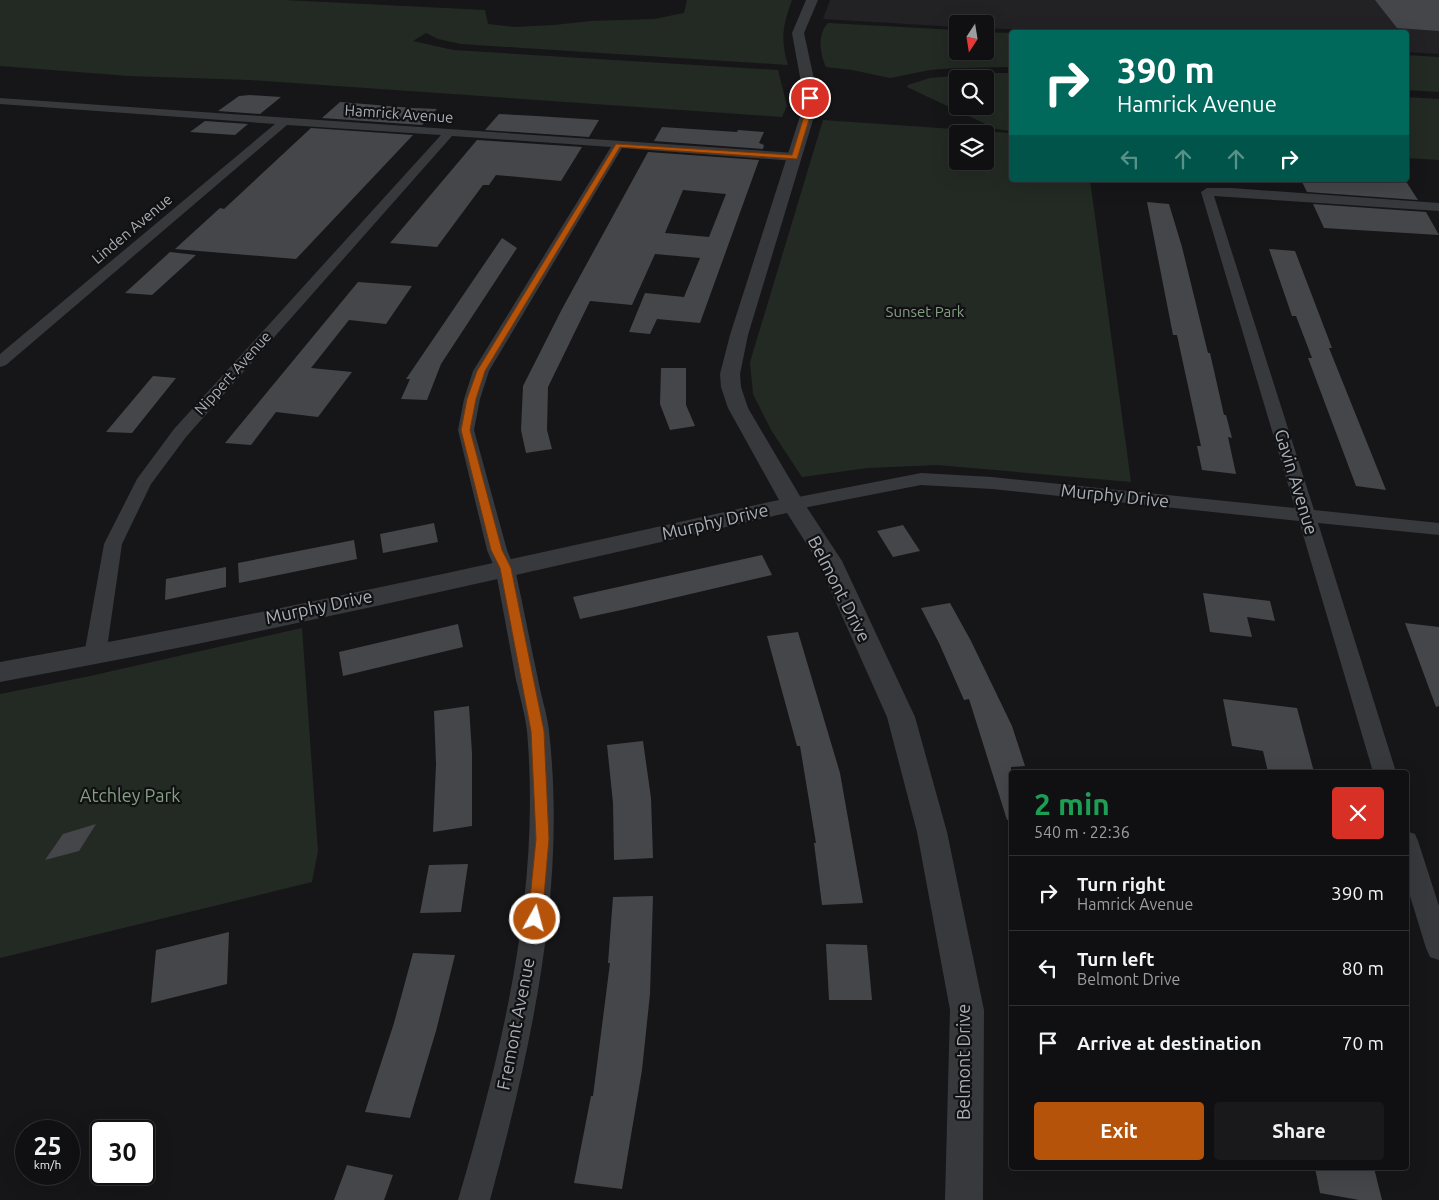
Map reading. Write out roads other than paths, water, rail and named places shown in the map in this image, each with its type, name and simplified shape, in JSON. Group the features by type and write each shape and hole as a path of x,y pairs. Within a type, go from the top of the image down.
{"street":[{"name":"Belmont Drive","path":"812,0 798,33 810,98 809,110 739,335 730,374 731,387 736,403 793,504 830,561 901,717 932,832 967,1010 964,1200"},
{"name":"Hamrick Avenue","path":"0,101 795,157"},
{"name":"Linden Avenue","path":"0,362 286,121"},
{"name":"Nippert Avenue","path":"95,655 113,544 143,483 180,433 449,133"},
{"name":"Fremont Avenue","path":"474,1200 512,1054 527,976 537,903 542,839 538,731 505,568 497,550 466,430 472,399 481,371 618,145"},
{"name":"Gavin Avenue","path":"1384,770 1207,192 1439,207"},
{"name":"Murphy Drive","path":"0,672 95,655 505,568 793,504 921,479 992,482 1439,529"},
{"path":"1409,851 1439,948"}],"park label":[{"name":"Sunset Park","path":"925,312"},
{"name":"Atchley Park","path":"130,796"}]}
